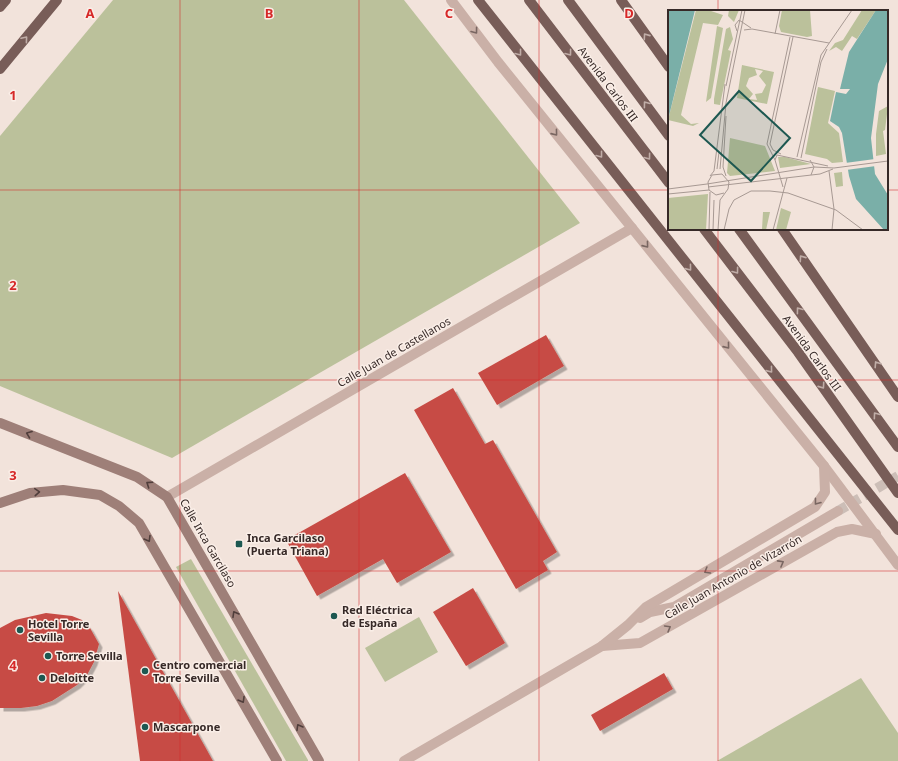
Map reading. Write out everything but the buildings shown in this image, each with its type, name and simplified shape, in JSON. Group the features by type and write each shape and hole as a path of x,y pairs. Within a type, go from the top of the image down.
{"main road":[{"path":"0,6 6,0"},
{"path":"0,69 57,0"},
{"path":"478,0 898,530"},
{"name":"Avenida Carlos III","path":"529,0 668,183"},
{"name":"Avenida Carlos III","path":"568,0 668,135"},
{"path":"621,0 668,67"},
{"name":"Avenida Carlos III","path":"705,230 798,352 898,493"},
{"name":"Avenida Carlos III","path":"740,230 898,447"},
{"path":"783,230 898,397"}],"street":[{"path":"451,0 824,466 898,565"},
{"name":"Calle Juan de Castellanos","path":"167,496 632,228"},
{"name":"Calle Inca Garcilaso","path":"0,423 137,477 167,496 319,761"},
{"name":"Calle Juan Antonio de Vizarrón","path":"404,761 602,646 628,625 646,607 815,507 825,492 824,466"},
{"path":"0,503 30,492 63,490 100,495 119,506 139,523 277,761"},
{"path":"628,625 650,612 674,607 838,511"},
{"name":"Calle Juan Antonio de Vizarrón","path":"602,646 640,644 837,532 852,529 876,534"}],"green space":[{"path":"113,0 404,0 580,223 172,458 0,386 0,136"},
{"path":"191,559 308,761 286,761 176,567"},
{"path":"419,617 438,652 385,682 365,648"},
{"path":"861,678 898,733 898,761 717,761"}],"tunnel":[{"path":"838,511 898,476"}],"place":[{"name":"Inca Garcilaso (Puerta Triana)","path":"239,544"},
{"name":"Red Eléctrica de España","path":"334,616"},
{"name":"Hotel Torre Sevilla","path":"20,630"},
{"name":"Torre Sevilla","path":"48,656"},
{"name":"Centro comercial Torre Sevilla","path":"145,671"},
{"name":"Deloitte","path":"42,678"},
{"name":"Mascarpone","path":"145,727"}]}
